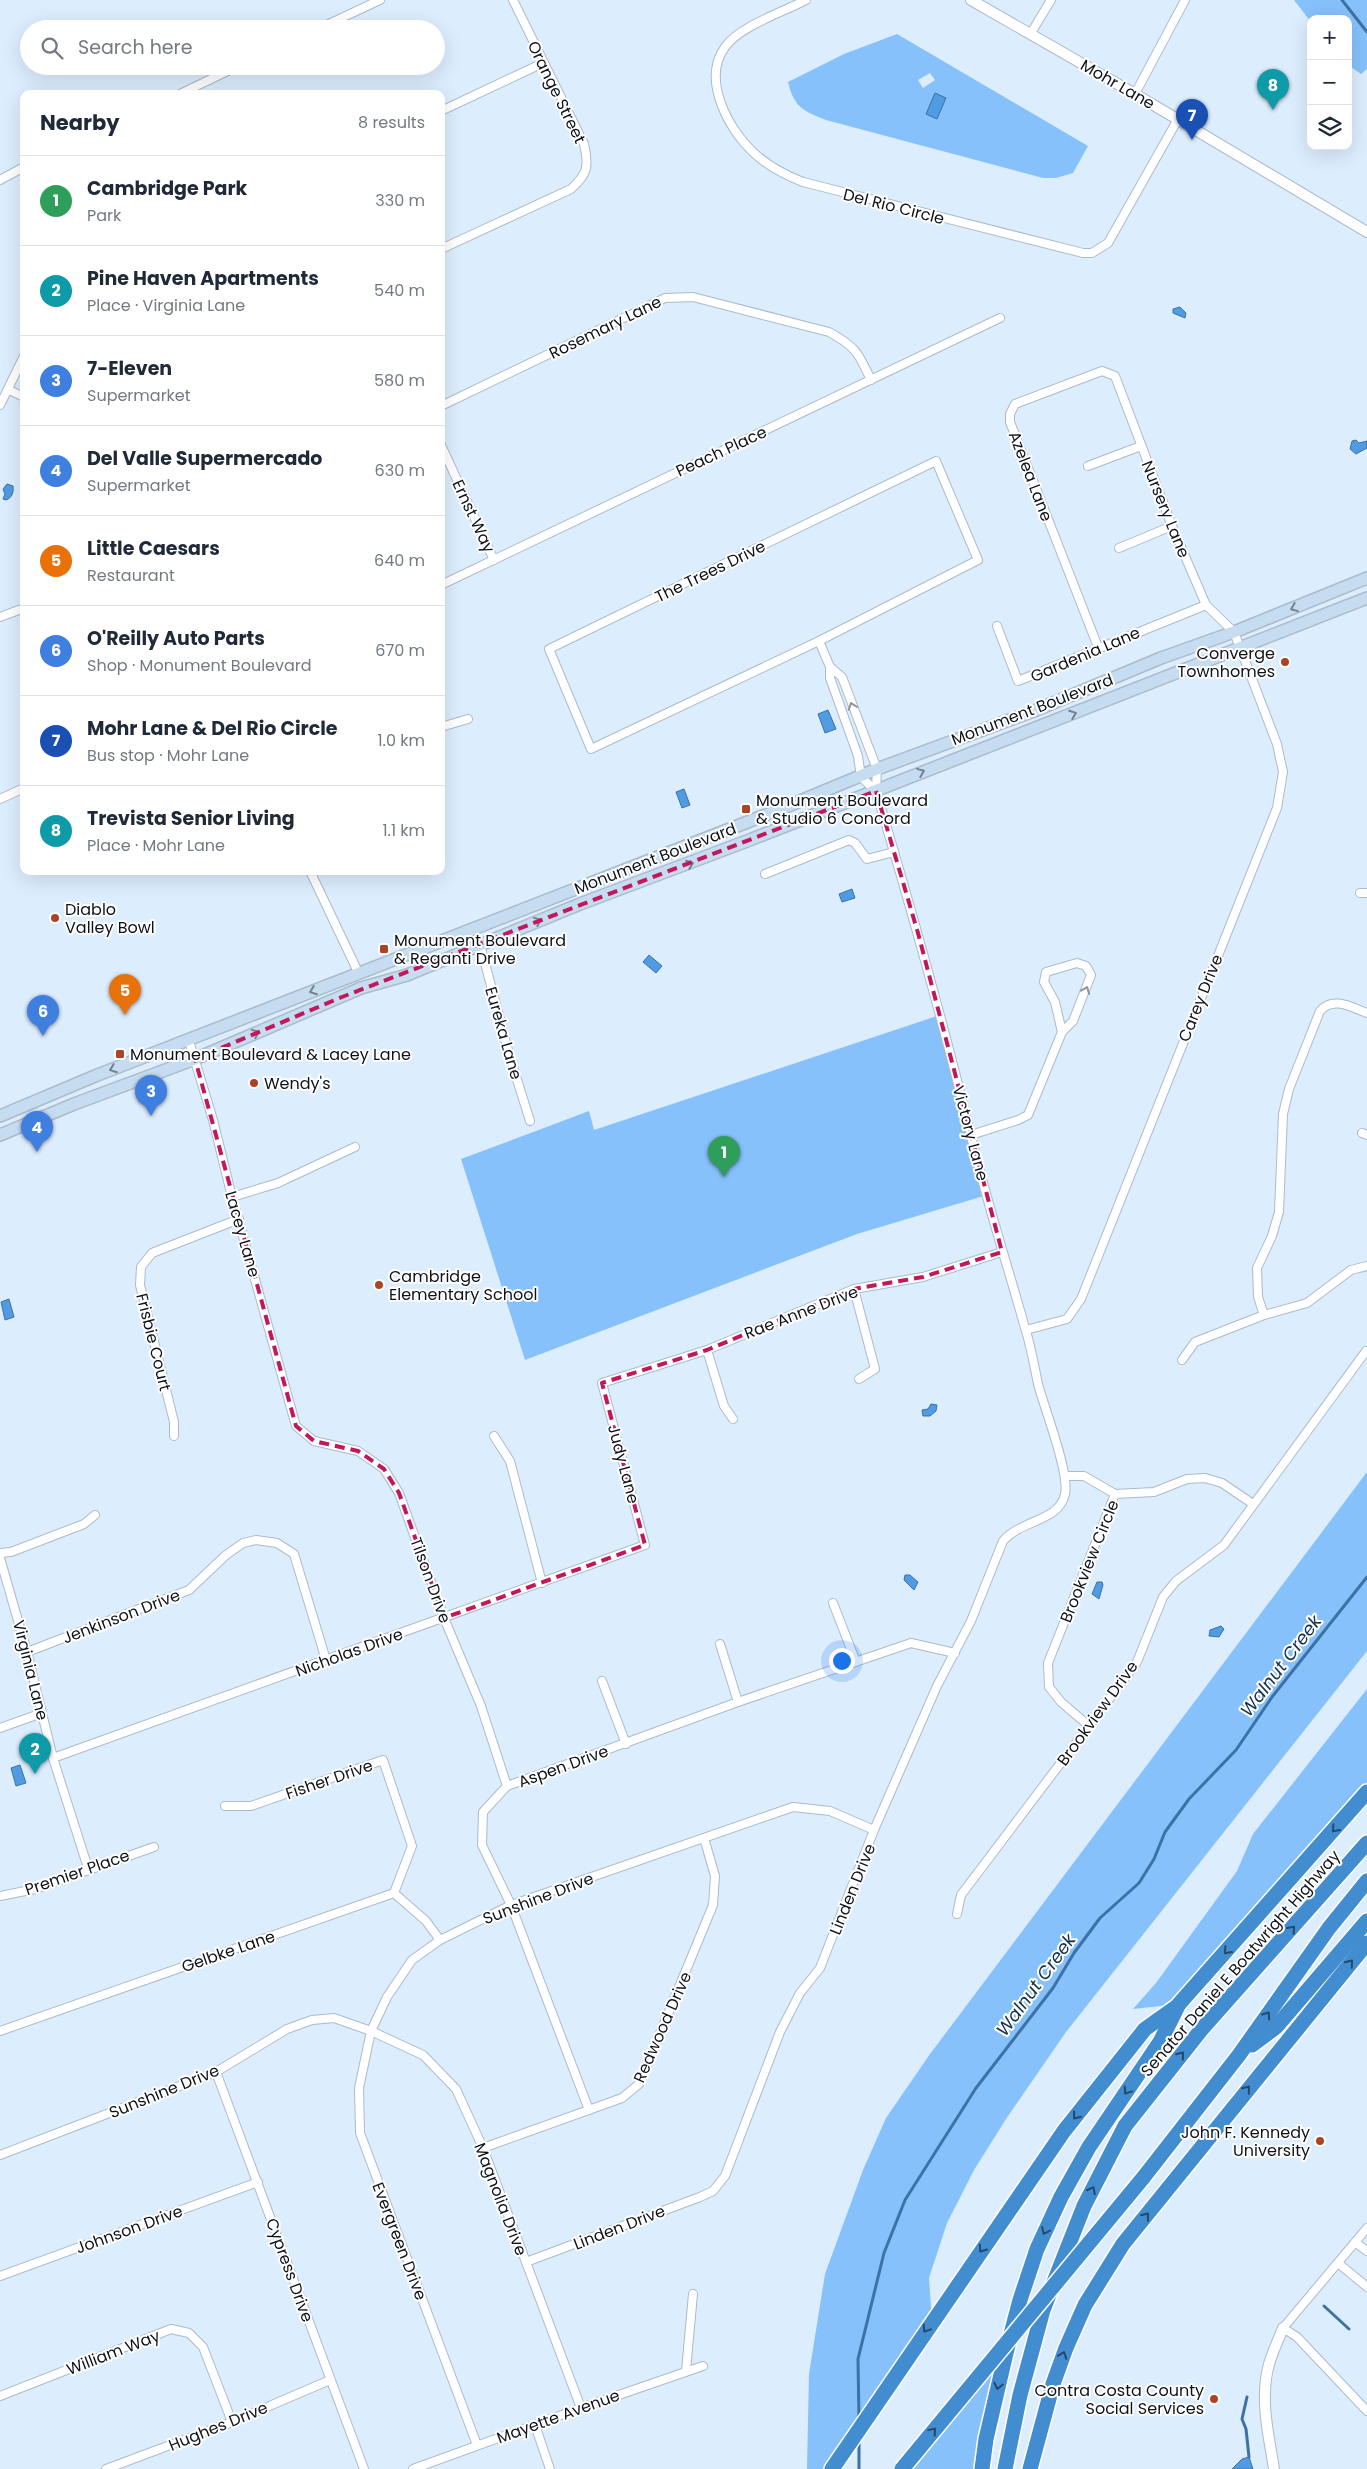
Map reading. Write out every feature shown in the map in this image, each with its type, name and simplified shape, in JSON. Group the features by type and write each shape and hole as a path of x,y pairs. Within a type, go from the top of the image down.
{"highway":[{"name":"Senator Daniel E Boatwright Highway","path":"982,2469 986,2439 1027,2274 1061,2197 1088,2147 1160,2042 1179,2004 1367,1792"},
{"name":"Senator Daniel E Boatwright Highway","path":"1005,2469 1020,2395 1043,2310 1084,2206 1125,2126 1201,2030 1262,1964 1367,1843"},
{"path":"902,2469 1143,2178 1239,2055 1329,1928 1367,1880"},
{"path":"1239,2055 1276,2027 1367,1921"},
{"path":"1030,2469 1050,2394 1066,2348 1086,2305 1123,2244 1367,1942"},
{"path":"832,2469 954,2289 1070,2124 1145,2029 1179,2004"}],"main road":[{"name":"Monument Boulevard","path":"0,1116 95,1076 189,1041 861,777 877,769 1032,712 1161,658 1234,632 1367,578"},
{"name":"Monument Boulevard","path":"0,1135 74,1104 195,1059 361,988 408,975 480,944 1367,598"}],"street":[{"path":"337,20 380,0"},
{"name":"Orange Street","path":"445,247 571,189 586,172 588,161 584,144 513,0"},
{"name":"Del Rio Circle","path":"806,0 743,31 731,41 719,57 716,76 717,90 725,111 743,142 766,163 784,174 803,182 1074,251 1092,253 1108,243 1178,119"},
{"name":"Mohr Lane","path":"971,0 1178,119 1367,232"},
{"path":"1031,33 1051,0"},
{"path":"1135,94 1185,0"},
{"path":"445,109 543,63"},
{"path":"188,90 219,75"},
{"path":"0,180 20,169"},
{"name":"Rosemary Lane","path":"445,404 665,298 676,296 693,297 829,332 847,342 858,352 871,380"},
{"name":"Peach Place","path":"445,583 1000,318"},
{"path":"0,405 20,365"},
{"name":"Azelea Lane","path":"1098,647 1010,422 1010,414 1015,404 1102,371 1115,376"},
{"name":"Nursery Lane","path":"1115,376 1172,526 1206,605 1234,632"},
{"path":"9,390 20,395"},
{"path":"1088,466 1141,446"},
{"name":"Ernst Way","path":"445,455 494,560"},
{"name":"The Trees Drive","path":"936,461 978,560 819,641 591,748 549,649 936,461"},
{"path":"1119,548 1172,526"},
{"name":"Gardenia Lane","path":"997,626 1018,681 1098,647 1206,605"},
{"path":"0,616 20,609"},
{"name":"Carey Drive","path":"1026,1330 1067,1319 1081,1300 1277,808 1283,772 1278,744 1234,632"},
{"path":"819,641 830,667 830,678 858,756 861,777 876,791"},
{"path":"830,667 842,677 877,769 876,791"},
{"path":"445,726 468,719"},
{"path":"0,799 20,790"},
{"name":"Victory Lane","path":"876,791 918,933 1002,1252 1026,1330 1038,1385 1065,1476"},
{"path":"765,874 849,840 854,843 866,859 894,852"},
{"path":"312,875 359,974"},
{"name":"Eureka Lane","path":"480,944 509,1054 530,1121"},
{"path":"971,1135 1028,1115 1062,1032 1073,1021 1092,975 1090,970 1082,963 1046,972 1044,982 1055,1002 1062,1032"},
{"path":"1264,1315 1258,1297 1257,1268 1272,1236 1279,1212 1283,1114 1289,1089 1320,1011 1325,1005 1332,1002 1367,1012"},
{"name":"Lacey Lane","path":"189,1041 296,1426"},
{"path":"232,1197 278,1183 355,1147"},
{"name":"Frisbie Court","path":"174,1436 174,1422 140,1285 141,1267 152,1253 239,1218"},
{"name":"Rae Anne Drive","path":"602,1383 707,1350 854,1289 923,1277 1002,1252"},
{"path":"1182,1360 1195,1342 1264,1315 1307,1303 1351,1270 1367,1266"},
{"path":"854,1289 876,1369 859,1379"},
{"path":"707,1350 724,1406 733,1419"},
{"name":"Brookview Drive","path":"957,1914 961,1895 1137,1662 1163,1597 1176,1581 1224,1545 1366,1351"},
{"name":"Judy Lane","path":"602,1383 646,1545"},
{"name":"Tilson Drive","path":"296,1426 314,1441 358,1451 384,1469 399,1493 444,1618 481,1706 507,1786"},
{"path":"494,1436 510,1461 542,1583"},
{"path":"1065,1476 1084,1476 1115,1494"},
{"name":"Linden Drive","path":"526,2262 700,2197 713,2191 725,2176 780,2032 800,1993 820,1968 874,1830 937,1686 971,1621 1003,1541 1012,1531 1054,1513 1061,1505 1066,1492 1065,1476"},
{"name":"Brookview Circle","path":"1090,1726 1061,1702 1049,1686 1048,1663 1115,1494 1154,1492 1187,1479 1205,1478 1222,1483 1253,1504"},
{"path":"0,1553 11,1552 84,1524 96,1515"},
{"name":"Jenkinson Drive","path":"27,1652 189,1590 226,1555 243,1543 256,1540 277,1543 294,1554 326,1660"},
{"name":"Nicholas Drive","path":"53,1758 646,1545"},
{"name":"Virginia Lane","path":"0,1558 27,1652 53,1758 88,1868"},
{"path":"833,1603 856,1662"},
{"name":"Aspen Drive","path":"589,2110 511,1905 482,1845 483,1812 507,1786 738,1702 911,1643 955,1653"},
{"path":"720,1644 738,1702"},
{"path":"602,1681 626,1744"},
{"path":"0,1728 42,1713"},
{"name":"Fisher Drive","path":"225,1806 251,1806 383,1760 412,1846 394,1893"},
{"name":"Sunshine Drive","path":"0,2155 216,2072 286,2029 312,2020 334,2018 371,2030 387,1997 412,1960 440,1940 511,1905 793,1807 830,1811 874,1830"},
{"name":"Redwood Drive","path":"483,2148 622,2098 640,2084 713,1906 715,1876 704,1838"},
{"name":"Premier Place","path":"0,1896 35,1889 88,1868 154,1847"},
{"path":"394,1893 426,1921 440,1940"},
{"name":"Gelbke Lane","path":"0,2031 394,1893"},
{"name":"Magnolia Drive","path":"371,2030 423,2055 456,2089 483,2148 581,2408"},
{"name":"Evergreen Drive","path":"371,2030 359,2088 360,2133 477,2445"},
{"name":"Cypress Drive","path":"216,2072 364,2469"},
{"name":"Johnson Drive","path":"0,2276 258,2182"},
{"path":"1274,2469 1265,2414 1264,2391 1268,2368 1283,2328 1367,2228"},
{"path":"1356,2243 1367,2251"},
{"path":"1338,2263 1367,2287"},
{"path":"686,2371 693,2294"},
{"path":"1283,2328 1296,2338 1367,2411"},
{"name":"William Way","path":"0,2396 171,2329 189,2333 203,2347 232,2422"},
{"name":"Mayette Avenue","path":"414,2469 703,2366"},
{"name":"Hughes Drive","path":"106,2469 232,2422 330,2380"},
{"path":"535,2425 550,2469"}],"highlighted area":[{"path":"876,791 918,933 1002,1252 923,1277 854,1289 707,1350 602,1383 645,1545 444,1618 399,1493 384,1469 358,1451 314,1441 296,1426 195,1059 342,997"}],"shaded area":[{"path":"1294,0 1367,0 1367,69 1361,74 1352,68 1352,15 1307,15 1307,17"},
{"path":"897,34 1088,146 1073,173 1056,178 1043,178 826,120 805,111 793,97 788,82 844,54","holes":["930,73 935,80 923,88 918,80"]},
{"path":"935,93 946,98 937,119 926,114"},
{"path":"1180,307 1186,313 1185,318 1173,313 1173,309"},
{"path":"1356,440 1359,443 1367,441 1367,448 1356,454 1350,449 1352,441"},
{"path":"7,484 13,486 13,490 11,496 6,500 3,499 5,494 3,489"},
{"path":"828,710 836,729 825,733 818,714"},
{"path":"684,789 690,805 682,808 676,792"},
{"path":"852,889 855,898 842,902 839,894"},
{"path":"649,955 662,966 656,973 643,962"},
{"path":"940,1015 987,1195 857,1234 525,1360 461,1159 589,1111 594,1130"},
{"path":"9,1299 14,1317 5,1320 1,1302"},
{"path":"931,1404 937,1405 936,1411 930,1416 923,1416 922,1410 928,1409"},
{"path":"1367,1472 1367,1651 1066,2032 1006,2119 974,2170 947,2223 929,2278 932,2321 832,2469 807,2469 809,2374 825,2274 863,2170 886,2118 930,2054"},
{"path":"905,1575 910,1575 918,1582 914,1590 904,1580"},
{"path":"1097,1582 1102,1582 1103,1585 1099,1599 1092,1594"},
{"path":"1221,1626 1224,1629 1219,1637 1209,1636 1210,1630"},
{"path":"1367,1689 1367,1792 1179,2004 1133,2009 1156,1983 1237,1871 1253,1834"},
{"path":"20,1765 26,1783 16,1786 11,1768"},
{"path":"1006,2342 982,2469 902,2469"},
{"path":"1249,2457 1253,2469 1232,2469 1242,2459"}],"waterway":[{"name":"Walnut Creek","path":"1342,0 1367,32"},
{"name":"Walnut Creek","path":"859,2421 858,2359 884,2253 905,2200 976,2088 1053,1988 1074,1953 1100,1918 1139,1883 1154,1859 1165,1832 1189,1799 1236,1750 1272,1697 1367,1577"},
{"path":"1324,2306 1349,2329"},
{"path":"1247,2397 1242,2419 1246,2429 1249,2457"},
{"name":"Walnut Creek","path":"859,2440 859,2469"}],"place":[{"name":"Trevista Senior Living","path":"1273,110"},
{"name":"Mohr Lane & Del Rio Circle","path":"1192,140"},
{"name":"Converge Townhomes","path":"1285,662"},
{"name":"Monument Boulevard & Studio 6 Concord","path":"746,809"},
{"name":"Diablo Valley Bowl","path":"55,918"},
{"name":"Monument Boulevard & Reganti Drive","path":"384,949"},
{"name":"Little Caesars","path":"125,1015"},
{"name":"O'Reilly Auto Parts","path":"43,1036"},
{"name":"Monument Boulevard & Lacey Lane","path":"120,1054"},
{"name":"Wendy's","path":"254,1083"},
{"name":"7-Eleven","path":"151,1116"},
{"name":"Del Valle Supermercado","path":"37,1152"},
{"name":"Cambridge Park","path":"724,1177"},
{"name":"Cambridge Elementary School","path":"379,1285"},
{"name":"Pine Haven Apartments","path":"35,1774"},
{"name":"John F. Kennedy University","path":"1320,2141"},
{"name":"Contra Costa County Social Services","path":"1214,2399"}]}
